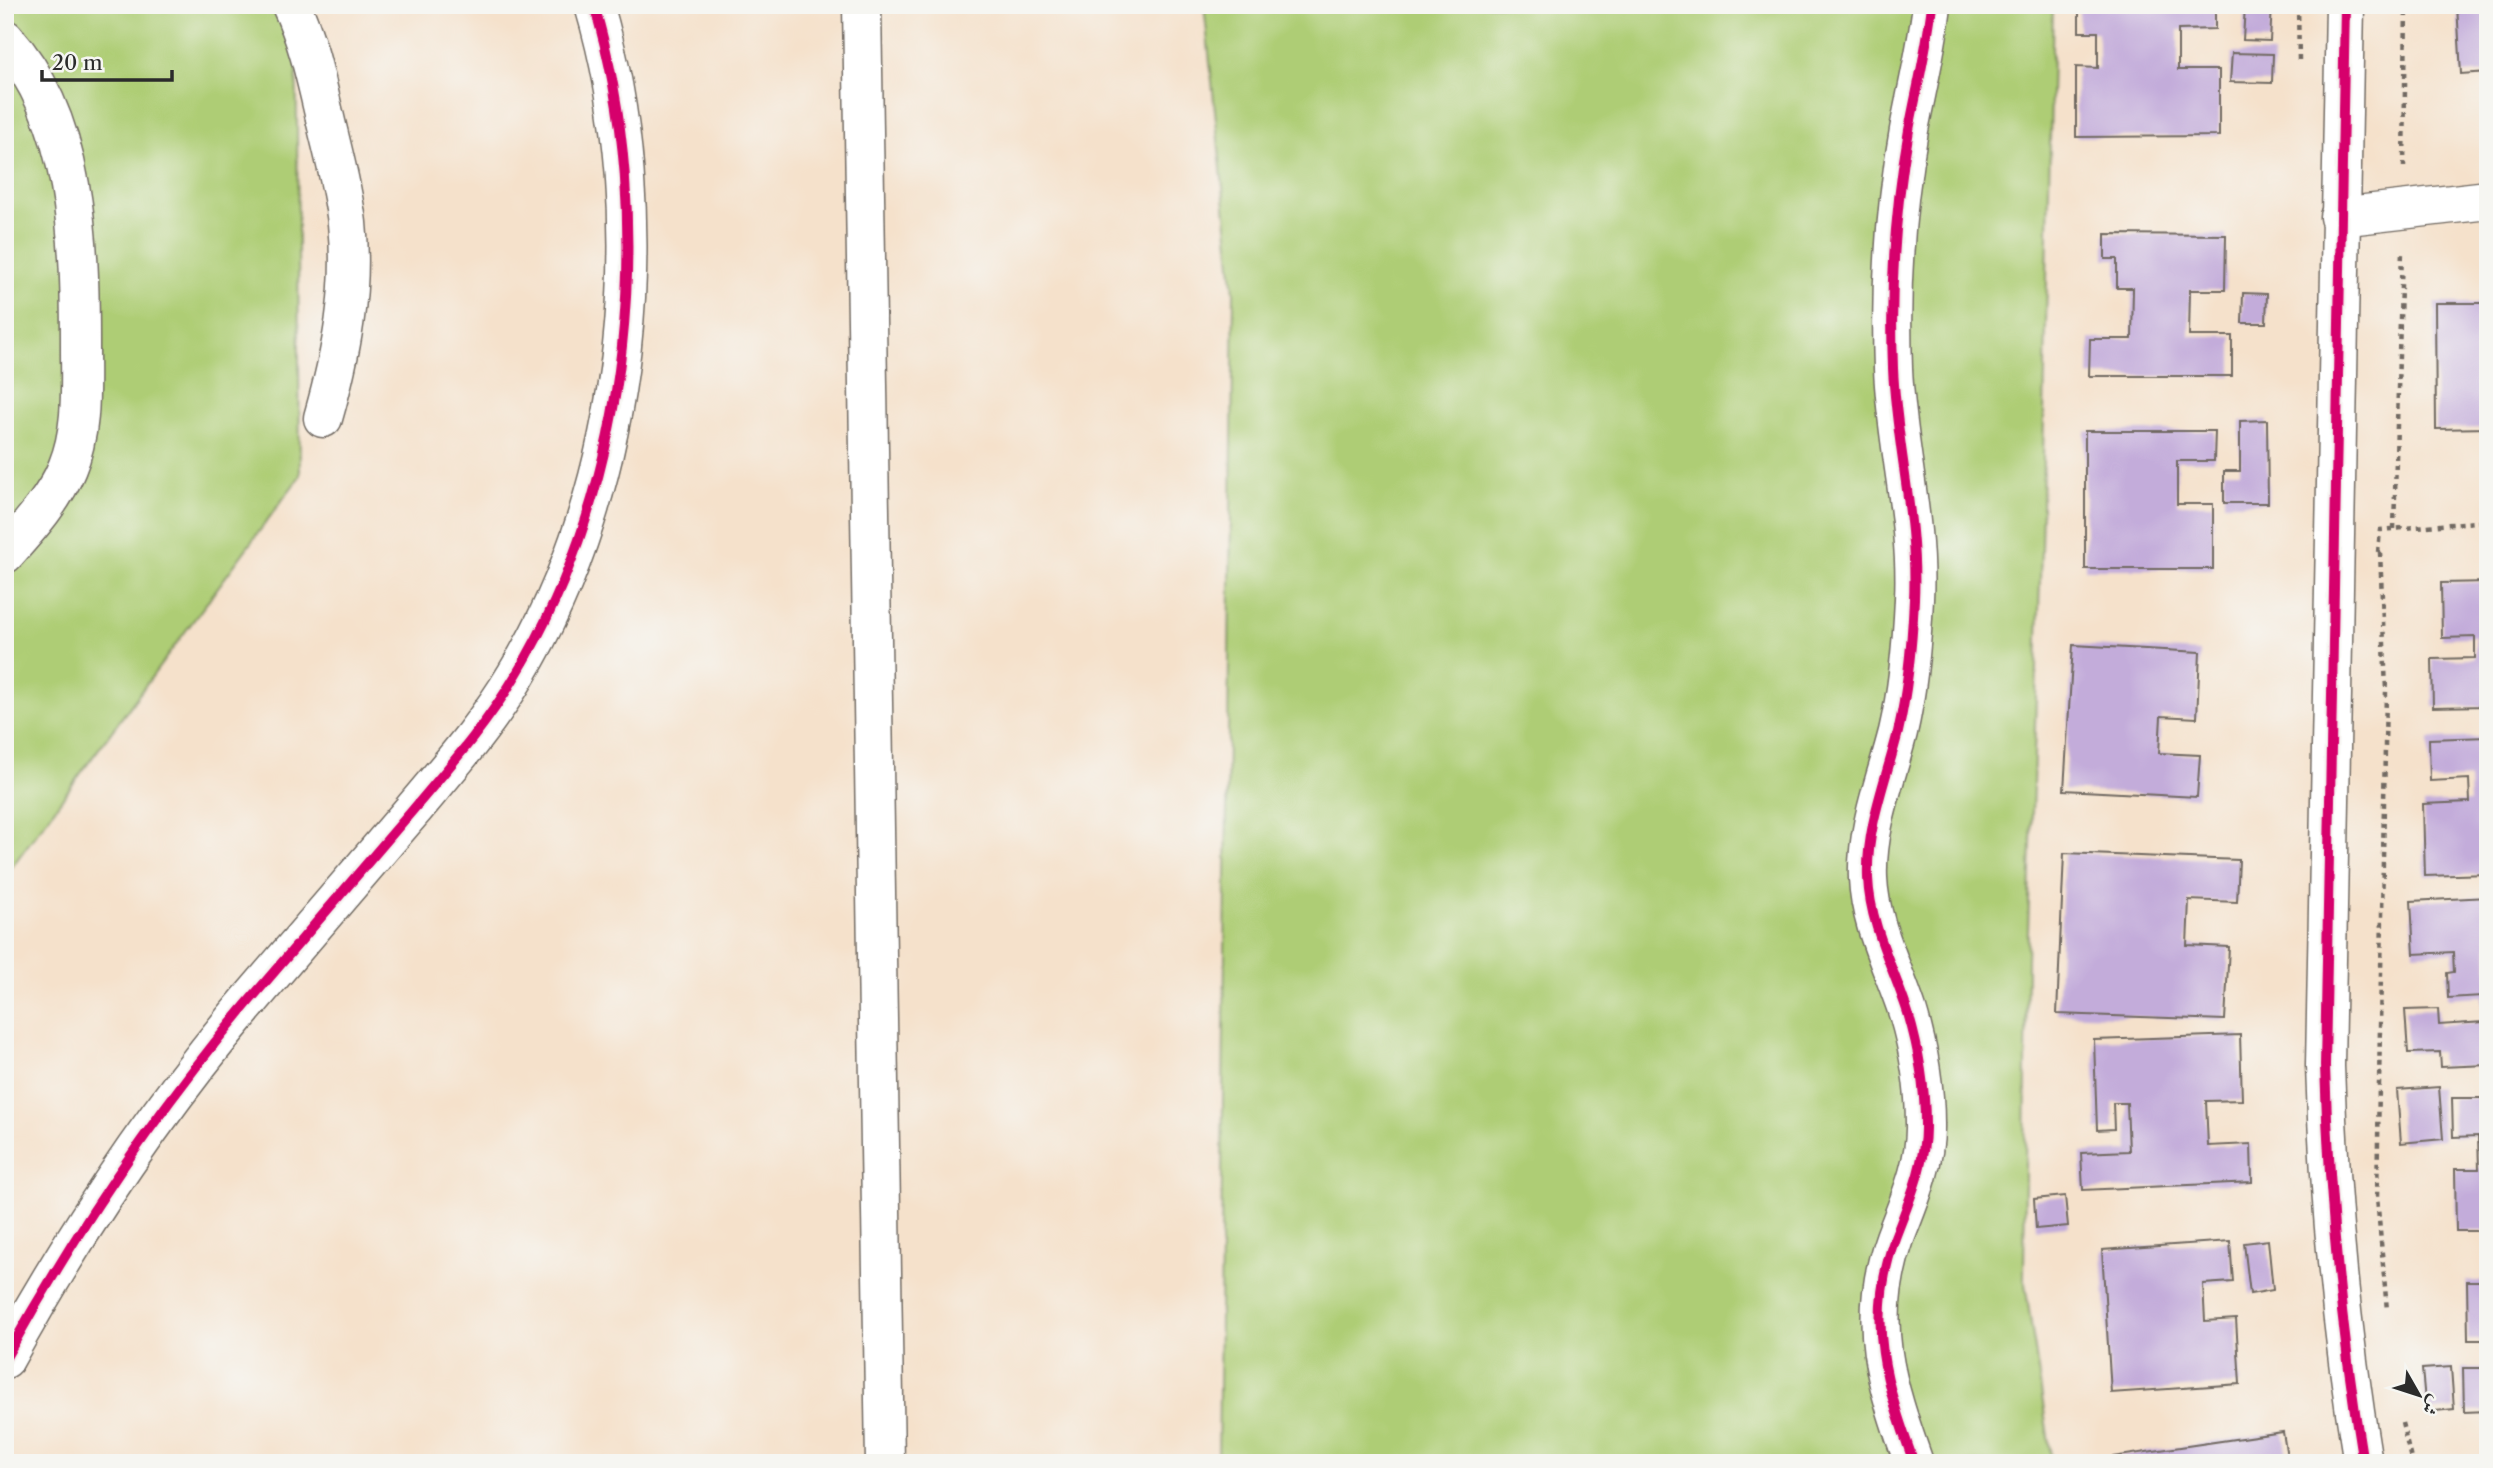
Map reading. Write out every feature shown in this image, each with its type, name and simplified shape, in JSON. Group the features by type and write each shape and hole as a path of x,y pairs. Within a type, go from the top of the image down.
{"street":[{"path":"291,5 313,67 347,223 349,273 345,322 337,372 323,418"},
{"path":"5,1359 71,1246 136,1147 242,1010 473,738 516,676 552,609 578,540 599,469 614,396 624,323 627,248 624,174 615,101 594,5"},
{"path":"862,5 885,1463"},
{"path":"1914,1463 1884,1375 1878,1330 1888,1263 1916,1187 1926,1129 1923,1071 1908,1014 1874,920 1868,877 1871,834 1899,729 1914,594 1912,527 1900,449 1894,382 1893,289 1898,210 1932,5"},
{"path":"2345,5 2326,988 2327,1145 2339,1300 2363,1463"},
{"path":"5,39 18,53 44,99 62,148 80,256 80,387 78,428 67,468 47,503 5,554"},
{"path":"2339,217 2488,200"}],"path":[{"path":"2394,529 2406,5"},
{"path":"2388,1321 2377,1197 2386,690 2380,530 2488,521"},
{"path":"2333,551 2380,552"},
{"path":"2400,1414 2412,1463"}],"green space":[{"path":"5,5 293,5 296,8 300,476 5,876"},
{"path":"1204,5 2053,5 2041,551 2027,959 2024,1277 2052,1463 1218,1463 1234,293"}],"building":[{"path":"2079,5 2215,5 2215,29 2178,30 2178,70 2219,70 2219,136 2076,137 2076,67 2098,68 2098,32 2079,32"},
{"path":"2245,5 2272,5 2270,41 2243,40"},
{"path":"2457,5 2488,5 2488,72 2461,74"},
{"path":"2232,53 2273,54 2272,83 2230,82"},
{"path":"2105,234 2226,235 2225,290 2190,290 2189,336 2232,336 2232,376 2089,376 2090,339 2132,339 2133,288 2117,288 2117,259 2105,259"},
{"path":"2243,293 2267,294 2266,323 2242,323"},
{"path":"2435,303 2488,303 2488,428 2436,429"},
{"path":"2267,420 2268,503 2224,503 2224,471 2240,471 2240,421"},
{"path":"2085,431 2215,431 2214,461 2177,461 2177,504 2213,504 2213,569 2085,569"},
{"path":"2488,582 2488,706 2433,707 2432,659 2475,658 2475,637 2442,638 2441,583"},
{"path":"2073,645 2200,652 2197,718 2161,716 2159,753 2200,755 2197,797 2064,790"},
{"path":"2488,737 2488,874 2425,876 2423,804 2470,802 2469,779 2430,781 2429,739"},
{"path":"2064,853 2239,860 2237,902 2189,900 2187,945 2229,947 2225,1020 2057,1014"},
{"path":"2488,897 2488,1065 2441,1067 2440,1052 2408,1053 2405,1010 2438,1009 2439,1025 2484,1022 2482,996 2448,998 2447,973 2454,972 2453,952 2414,954 2411,901"},
{"path":"2240,1035 2242,1100 2206,1101 2208,1146 2251,1144 2252,1182 2083,1190 2081,1153 2129,1151 2127,1103 2113,1103 2114,1129 2097,1130 2094,1040"},
{"path":"2439,1087 2443,1139 2401,1143 2397,1090"},
{"path":"2452,1098 2488,1098 2488,1231 2456,1231 2455,1169 2479,1169 2478,1136 2453,1137"},
{"path":"2065,1196 2068,1226 2036,1229 2034,1199"},
{"path":"2268,1240 2273,1290 2250,1294 2244,1243"},
{"path":"2230,1241 2233,1282 2203,1284 2205,1321 2236,1319 2240,1384 2111,1393 2102,1250"},
{"path":"2467,1281 2488,1281 2488,1340 2468,1340"},
{"path":"2451,1367 2454,1409 2426,1412 2422,1369"},
{"path":"2463,1368 2488,1368 2488,1411 2464,1412"},
{"path":"2283,1432 2288,1463 2113,1463 2112,1457"}],"cycle path":[{"path":"5,1359 88,1219 150,1129 215,1042 454,762 505,693 555,600 586,520 608,435 622,348 627,260 625,172 613,87 594,5"},
{"path":"1914,1463 1888,1379 1880,1325 1886,1268 1916,1182 1923,1153 1924,1095 1912,1027 1873,913 1868,859 1873,822 1898,732 1907,683 1912,632 1913,541 1895,397 1893,279 1904,159 1932,5"},
{"path":"2345,5 2325,1066 2337,1265 2363,1463"}]}
